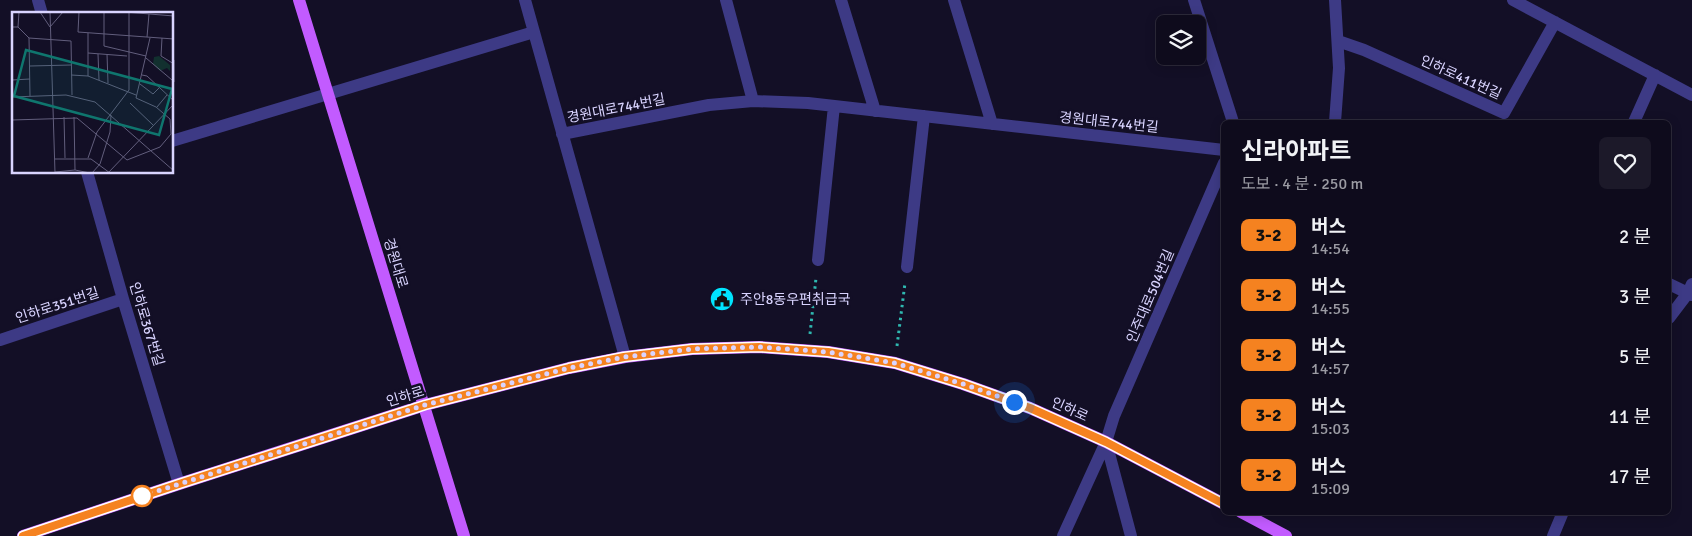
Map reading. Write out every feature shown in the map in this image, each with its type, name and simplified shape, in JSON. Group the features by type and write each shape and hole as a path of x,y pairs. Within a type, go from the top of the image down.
{"main road":[{"name":"경원대로","path":"299,0 464,536"},
{"name":"인하로","path":"23,536 425,405 569,368 624,357 692,349 759,347 828,352 895,363 963,384 1030,408 1106,442 1221,502"},
{"path":"1247,515 1286,536"}],"lane":[{"name":"경원대로744번길","path":"525,0 562,134 709,105 753,101 875,110 1221,150"},
{"path":"726,0 753,101"},
{"path":"841,0 875,110"},
{"path":"954,0 992,124"},
{"path":"1194,0 1232,120"},
{"path":"1335,0 1339,68 1335,120"},
{"path":"1513,0 1692,95"},
{"name":"인하로411번길","path":"1338,41 1364,50 1504,112 1555,22"},
{"path":"174,140 534,32"},
{"path":"1635,120 1655,75"},
{"path":"818,260 834,106"},
{"path":"907,267 924,116"},
{"path":"562,134 624,357"},
{"name":"인주대로504번길","path":"1064,536 1106,442 1114,416 1221,170"},
{"name":"인하로367번길","path":"88,174 179,484"},
{"path":"1671,285 1691,291 1671,316"},
{"name":"인하로351번길","path":"0,340 123,299"},
{"path":"1106,442 1131,536"},
{"path":"1553,536 1562,515"}],"path":[{"path":"808,350 818,260"},
{"path":"895,363 907,267"}],"bus line":[{"name":"3-2","path":"23,536 425,405 569,368 624,357 692,349 759,347 828,352 895,363 963,384 1030,408 1106,442 1221,502"}],"place":[{"name":"주안8동우편취급국","path":"722,299"}],"route":[{"path":"142,496 425,405 569,368 624,357 692,349 759,347 828,352 895,363 1014,402"}]}
